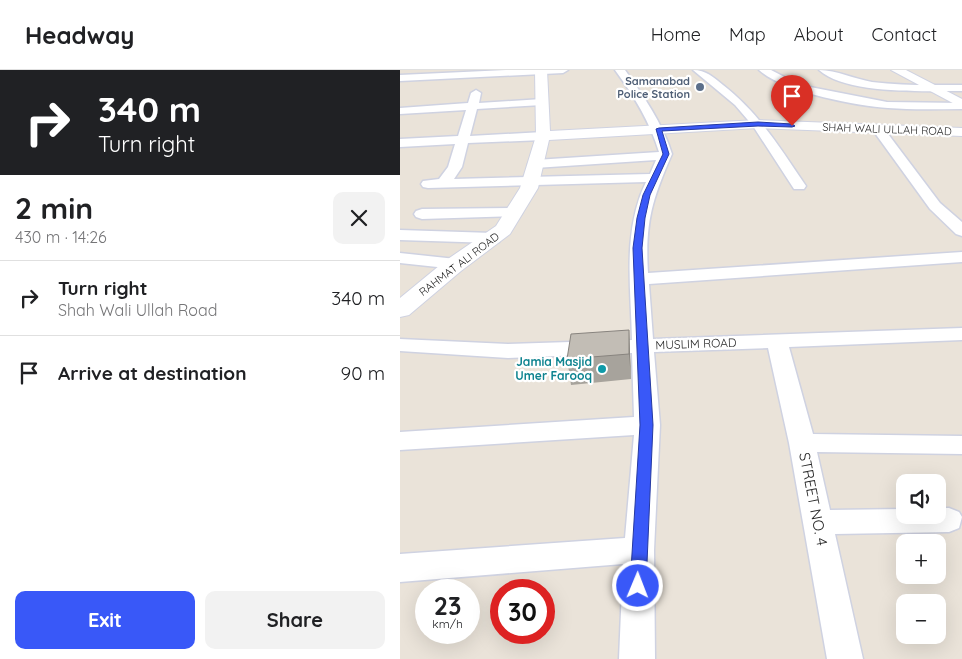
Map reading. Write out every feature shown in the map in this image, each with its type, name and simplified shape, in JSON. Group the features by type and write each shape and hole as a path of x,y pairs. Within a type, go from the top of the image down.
{"street":[{"path":"400,78 428,73 482,72 539,77 563,70"},
{"path":"620,70 659,129 665,156 647,195 641,218 638,248 646,425 639,550 637,659"},
{"path":"698,70 739,103 758,124 799,186"},
{"path":"764,70 797,87 804,96 833,104 962,105"},
{"path":"824,70 868,84 962,88"},
{"path":"897,70 962,105"},
{"path":"482,72 455,167 436,184 531,183 655,178"},
{"name":"RAHMAT ALI ROAD","path":"402,307 456,264 504,230 531,183 543,136 539,77"},
{"path":"404,124 420,97"},
{"path":"400,111 542,102"},
{"name":"SHAH WALI ULLAH ROAD","path":"543,136 758,124 962,132"},
{"path":"878,129 935,206 962,231"},
{"path":"400,143 543,136"},
{"path":"536,164 665,156"},
{"path":"422,214 514,213"},
{"path":"400,235 493,238"},
{"path":"639,279 962,257"},
{"path":"400,258 456,264"},
{"name":"MUSLIM ROAD","path":"400,345 508,351 962,334"},
{"name":"STREET NO. 4","path":"777,341 802,443 845,659"},
{"path":"400,441 646,425"},
{"path":"802,443 962,445"},
{"path":"818,522 949,520"},
{"path":"400,568 639,550"}],"building":[{"path":"629,330 629,354 567,359 571,334"}],"place":[{"name":"Samanabad Police Station","path":"700,87"},
{"name":"Jamia Masjid Umer Farooq","path":"602,369"}],"route":[{"path":"638,586 646,425 638,248 641,218 647,195 666,154 659,129 758,124 792,126"}]}
